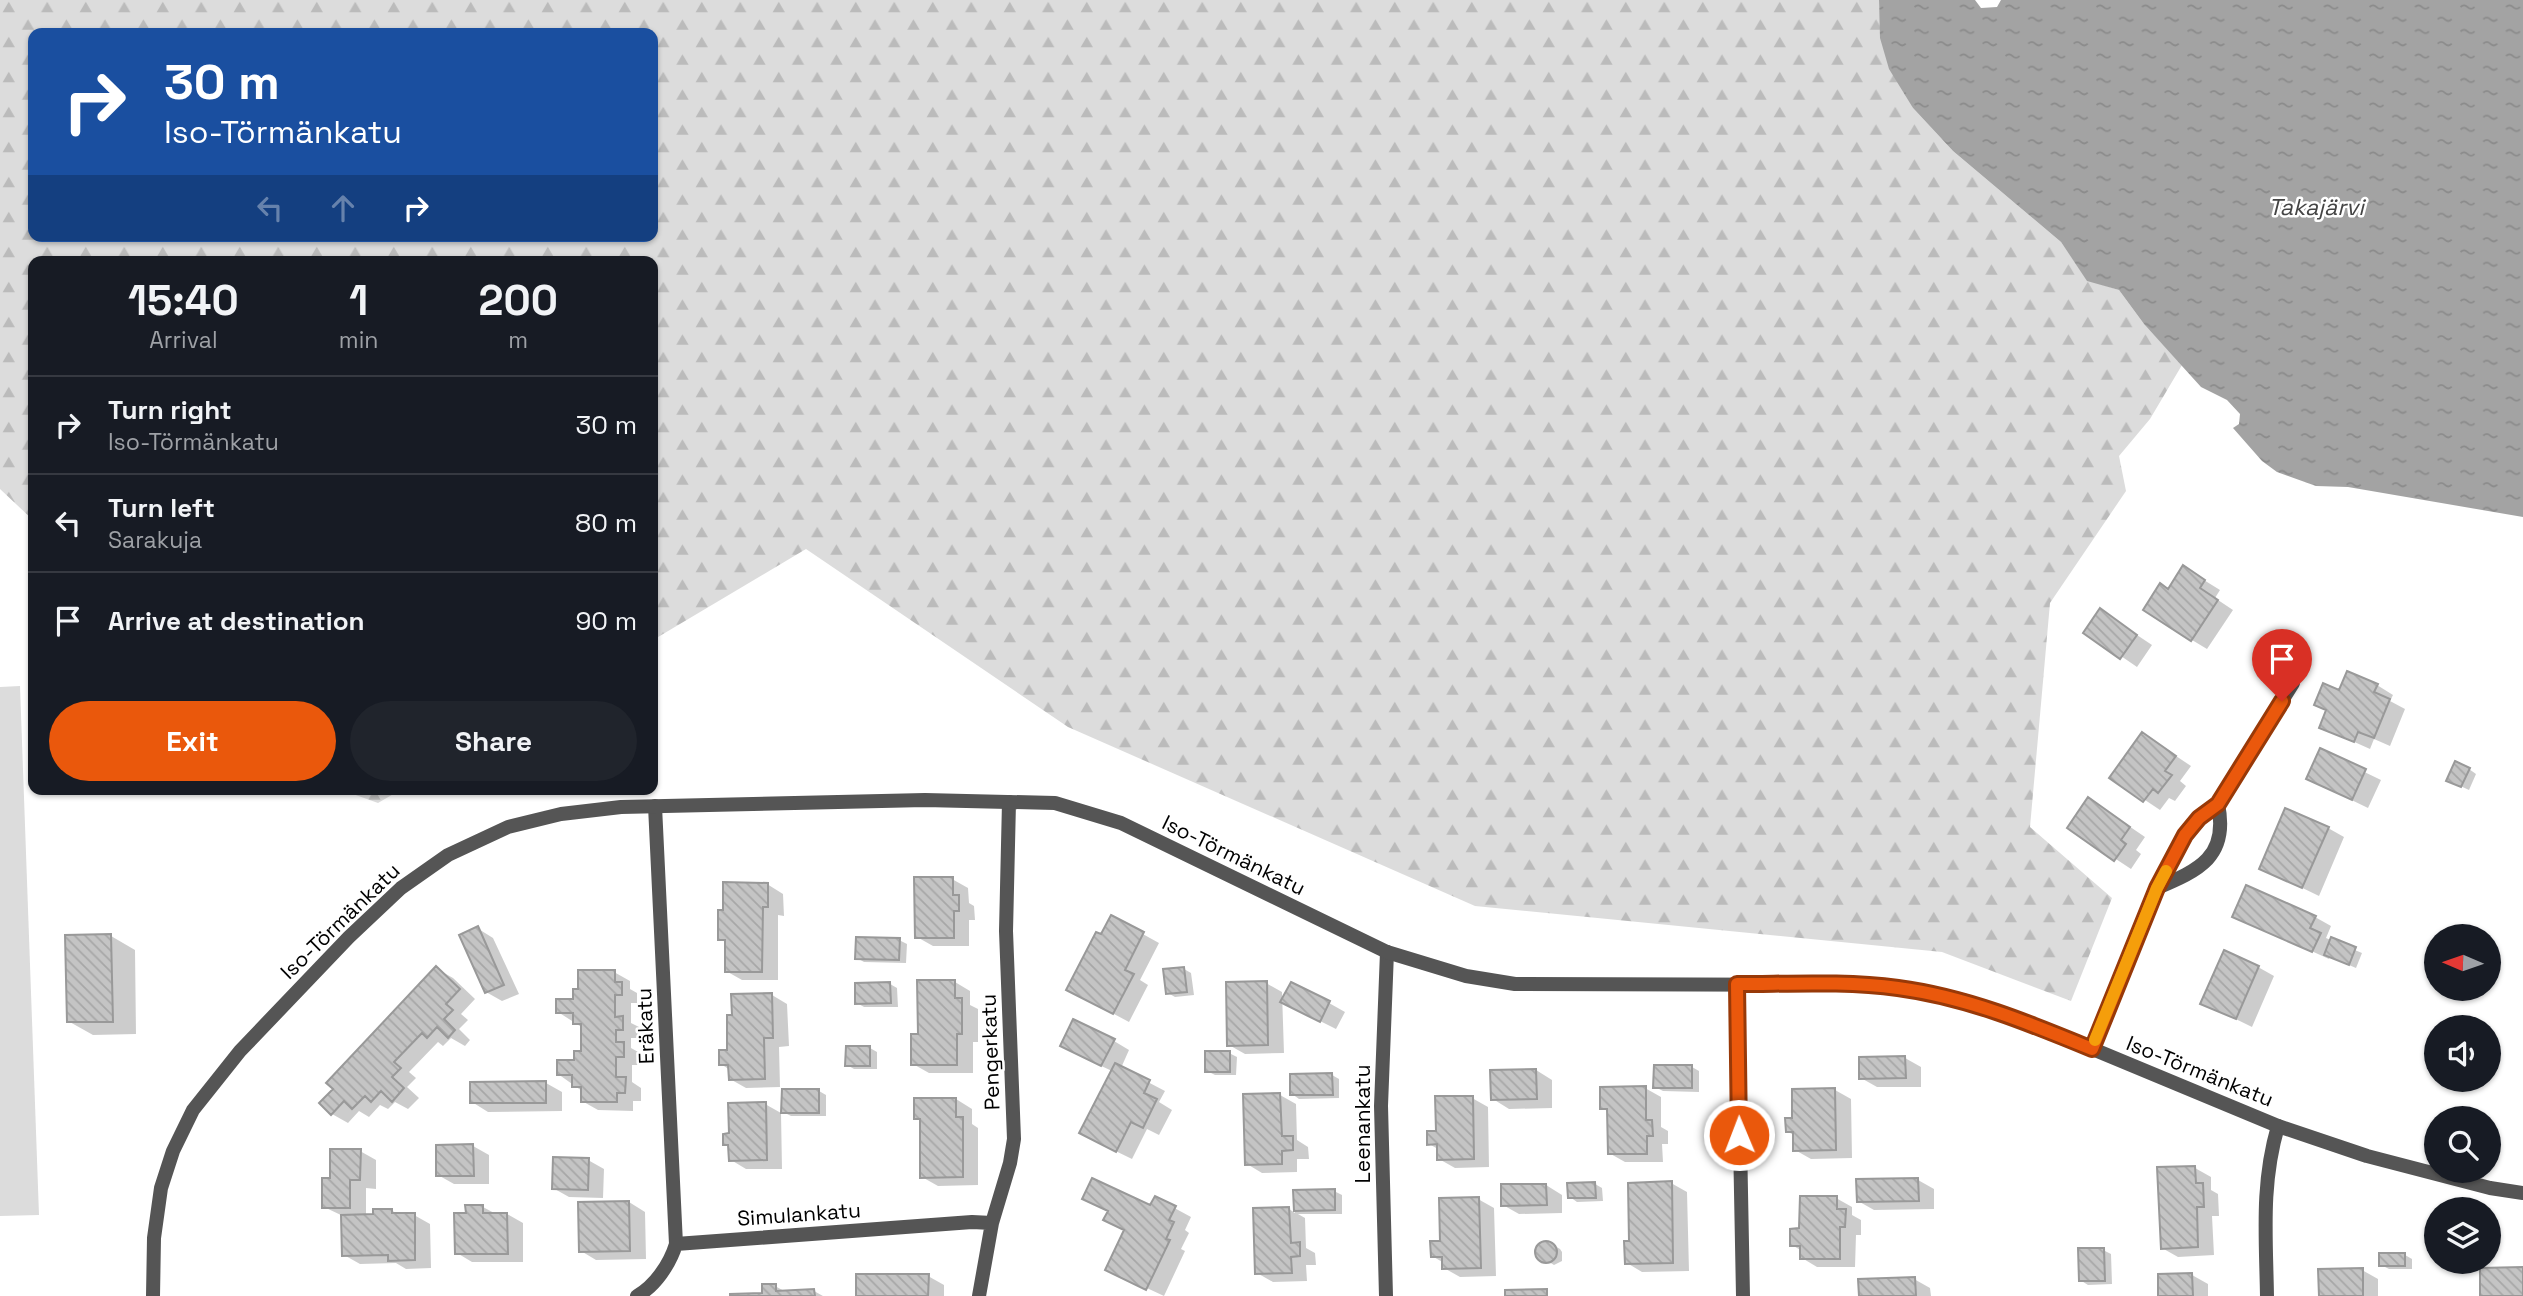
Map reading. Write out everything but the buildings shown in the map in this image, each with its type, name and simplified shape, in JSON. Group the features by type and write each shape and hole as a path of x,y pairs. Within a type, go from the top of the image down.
{"street":[{"path":"2092,1049 2157,888 2185,835 2199,818 2218,804 2293,682"},
{"name":"Iso-Törmänkatu","path":"153,1296 154,1238 161,1188 173,1151 193,1110 240,1051 349,936 401,888 448,855 508,827 561,814 621,807 925,800 1055,803 1121,823 1387,952 1466,976 1515,985 1861,985 1897,988 1966,1001 2092,1049 2278,1126 2367,1156 2490,1188 2523,1193"},
{"name":"Pengerkatu","path":"979,1296 992,1223 1010,1163 1014,1139 1006,931 1009,802"},
{"path":"2157,888 2196,871 2217,847 2222,825 2218,804"},
{"name":"Eräkatu","path":"654,806 676,1244"},
{"name":"Leenankatu","path":"1386,1296 1381,1106 1387,952"},
{"path":"1737,984 1743,1296"},
{"path":"2267,1296 2266,1182 2270,1153 2278,1126"},
{"name":"Simulankatu","path":"676,1244 972,1222 992,1223"},
{"path":"637,1296 655,1281 673,1254 676,1244"}],"green space":[{"path":"0,0 1879,0 1879,8 1913,108 1953,151 2061,242 2087,280 2119,290 2144,324 2182,365 2150,419 2119,456 2126,491 2050,603 2030,827 2112,898 2071,1001 1942,952 1475,906 1068,727 806,549 658,637 658,256 28,256 28,515 0,489"},
{"path":"20,686 39,1215 0,1216 0,687"},
{"path":"356,795 392,795 378,803"}],"water":[{"name":"Takajärvi","path":"1879,0 1975,0 1981,8 1997,7 2001,0 2523,0 2523,517 2348,487 2316,486 2277,472 2262,461 2233,428 2239,424 2240,414 2227,400 2201,387 2144,324 2119,290 2087,281 2061,242 1953,151 1913,108 1889,69 1880,38"}],"slow traffic":[{"path":"2095,1040 2166,871"}],"route":[{"path":"1739,1135 1737,984 1897,988 1966,1001 2092,1049 2157,888 2185,835 2199,818 2218,804 2282,701"}]}
